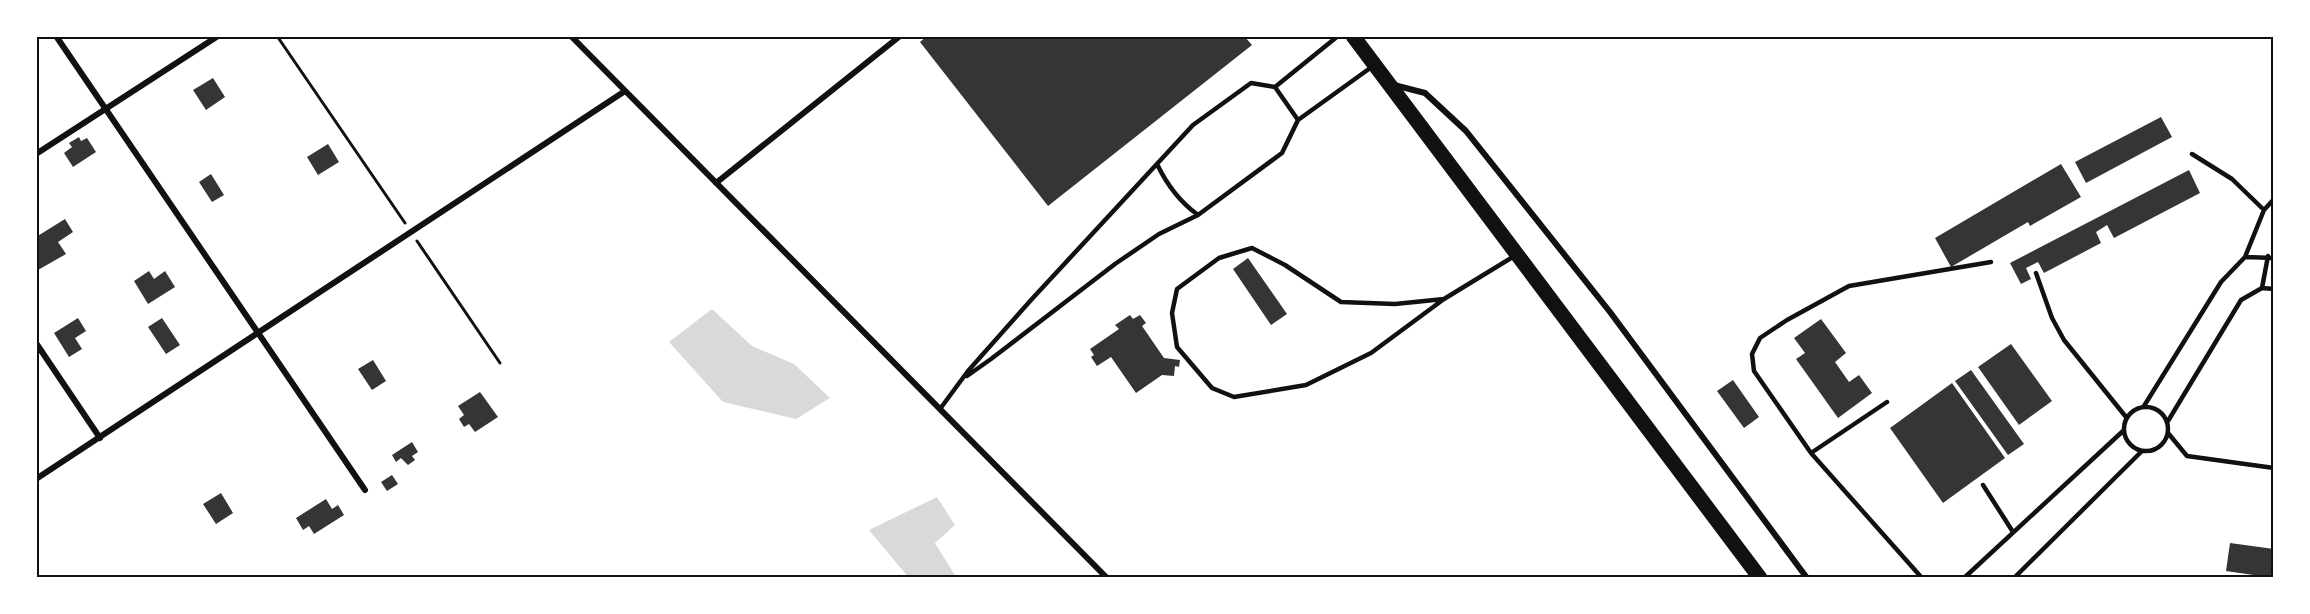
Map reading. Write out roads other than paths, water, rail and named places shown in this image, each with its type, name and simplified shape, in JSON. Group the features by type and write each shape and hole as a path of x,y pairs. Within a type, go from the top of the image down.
{"highway":[{"path":"1353,36 1760,578"}],"street":[{"path":"56,36 366,490"},
{"path":"36,154 218,36"},
{"path":"571,36 1107,578"},
{"path":"716,183 900,36"},
{"path":"1390,84 1425,93 1466,130 1610,312 1808,578"},
{"path":"36,479 625,91"},
{"path":"36,343 100,438"}],"lane":[{"path":"1275,87 1338,36"},
{"path":"962,379 1114,264 1159,234 1198,215 1282,153 1298,120 1375,65"},
{"path":"940,409 962,379 1031,300 1193,125 1251,83 1275,87 1298,120"},
{"path":"2192,154 2232,179 2264,210"},
{"path":"1157,164 1164,179 1184,205 1198,215"},
{"path":"1964,578 2123,431 2126,417 2132,411 2144,406 2221,282 2245,257 2264,210 2274,199"},
{"path":"1444,298 1395,304 1341,302 1285,265 1252,248 1219,258 1177,289 1172,313 1177,348 1212,388 1234,397 1260,394 1306,385 1371,353 1444,298 1518,254"},
{"path":"2262,288 2268,256"},
{"path":"2245,257 2274,258"},
{"path":"1922,578 1811,453 1754,371 1752,354 1760,338 1787,320 1849,286 1991,262"},
{"path":"2036,273 2052,318 2064,339 2126,417"},
{"path":"2123,431 2132,447 2142,451 2154,450 2164,443 2168,433 2168,421 2241,300 2262,288 2274,289"},
{"path":"1811,453 1887,402"},
{"path":"2144,406 2160,411 2168,421"},
{"path":"2168,433 2187,456 2274,468"},
{"path":"2014,578 2142,451"},
{"path":"1983,485 2013,532"}]}
